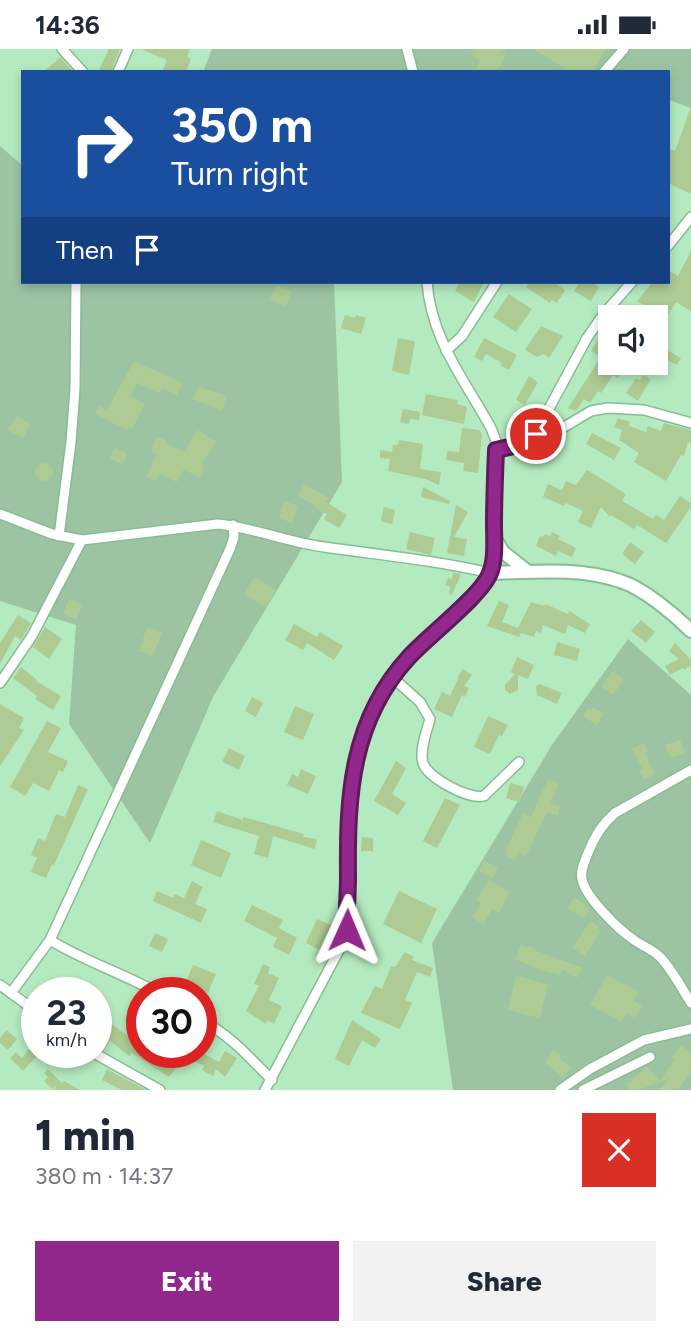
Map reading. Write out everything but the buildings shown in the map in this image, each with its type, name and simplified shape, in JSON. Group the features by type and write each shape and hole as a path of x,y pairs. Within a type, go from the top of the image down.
{"street":[{"path":"62,49 81,70"},
{"path":"119,70 128,49"},
{"path":"407,49 412,70"},
{"path":"606,70 624,49"},
{"path":"670,243 691,217"},
{"path":"60,536 75,389 76,284"},
{"path":"265,1090 346,937 347,847 355,760 368,720 392,677 425,641 476,593 490,573 494,537 496,450 491,428 446,351 430,312 427,284"},
{"path":"446,351 462,336 496,284"},
{"path":"531,442 587,338 630,284"},
{"path":"496,450 549,436 585,414 608,408 644,410 691,423"},
{"path":"0,514 60,536 82,540 218,524 233,525 323,547 442,562 490,573 560,571 623,581 661,606 691,631"},
{"path":"12,993 50,940 222,567 234,537 233,525"},
{"path":"494,537 503,552 527,571"},
{"path":"0,683 32,636 82,540"},
{"path":"392,677 420,702 430,719 423,764 452,788 469,796 484,796 519,762"},
{"path":"691,770 648,793 606,821 592,843 582,869 582,879 585,890 620,929 663,959 691,1003"},
{"path":"50,940 85,960 126,977"},
{"path":"1,987 21,999"},
{"path":"217,1029 240,1047 272,1080"},
{"path":"560,1090 590,1069 643,1040 691,1029"},
{"path":"583,1090 650,1057"},
{"path":"112,1063 160,1090"}],"green space":[{"path":"212,49 691,49 691,108 670,100 670,70 204,70"},
{"path":"0,146 21,164 21,284 334,284 342,482 213,697 150,843 69,724 76,625 0,601"},
{"path":"628,639 691,695 691,1090 453,1090 432,943 552,745"}],"route":[{"path":"347,930 347,847 351,785 359,741 378,699 392,677 484,584 490,573 494,548 496,450 526,444 531,442 536,434"}]}
